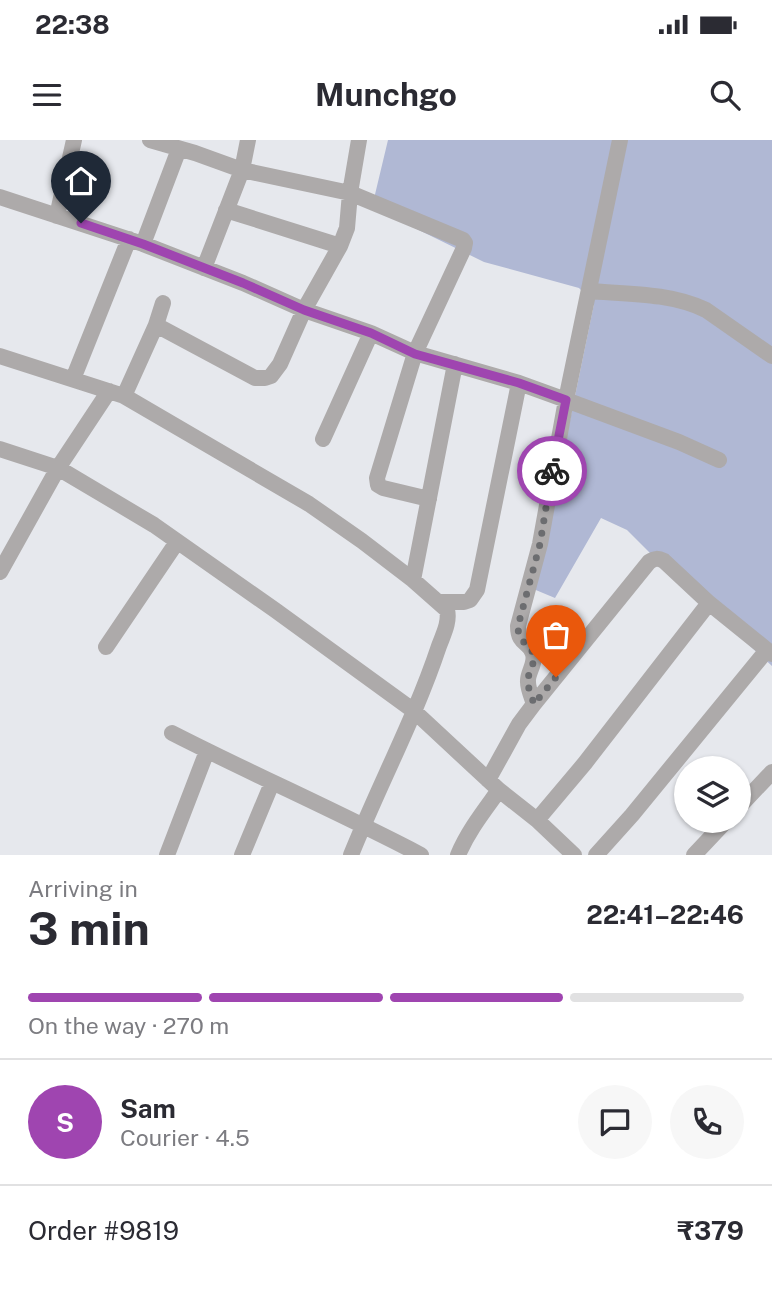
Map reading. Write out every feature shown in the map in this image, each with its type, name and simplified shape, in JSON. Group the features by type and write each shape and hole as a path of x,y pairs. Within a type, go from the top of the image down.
{"street":[{"path":"57,216 74,140"},
{"path":"150,140 191,147 242,170 350,193 461,238 465,243 415,354 377,482 383,488 429,499"},
{"path":"204,268 242,170 248,140"},
{"path":"156,325 255,378 271,376 280,364 304,310 340,246 347,228 359,140"},
{"path":"534,704 528,683 534,660 532,650 521,641 518,626 540,544 566,400 620,140"},
{"path":"73,379 136,241 191,147"},
{"path":"0,197 136,241 304,310 371,333 415,354 519,383 679,442 719,460"},
{"path":"226,210 340,246"},
{"path":"589,291 679,300 695,305 770,350"},
{"path":"0,572 58,468 116,393 156,325 163,303"},
{"path":"323,439 371,333"},
{"path":"0,356 116,393 309,504 413,580 447,610 447,624 432,669 351,855"},
{"path":"413,580 455,364"},
{"path":"439,602 470,600 477,590 519,383"},
{"path":"0,449 58,468 154,526 275,610 414,711 574,855"},
{"path":"106,647 177,542"},
{"path":"458,855 494,785 519,724 649,562 658,558 769,652 596,855"},
{"path":"537,820 585,763 709,603"},
{"path":"172,733 421,855"},
{"path":"167,855 207,751"},
{"path":"751,794 772,772"},
{"path":"242,855 272,783"},
{"path":"694,855 715,833"}],"shaded area":[{"path":"388,140 772,140 772,666 627,530 601,518 555,598 531,588 544,546 594,304 579,288 484,262 372,207"}],"way so far":[{"path":"552,471 540,544 518,631 521,641 532,650 534,660 528,683 534,704 556,677"}],"route":[{"path":"81,223 143,244 304,310 371,333 415,354 519,383 566,400 552,471"}]}
